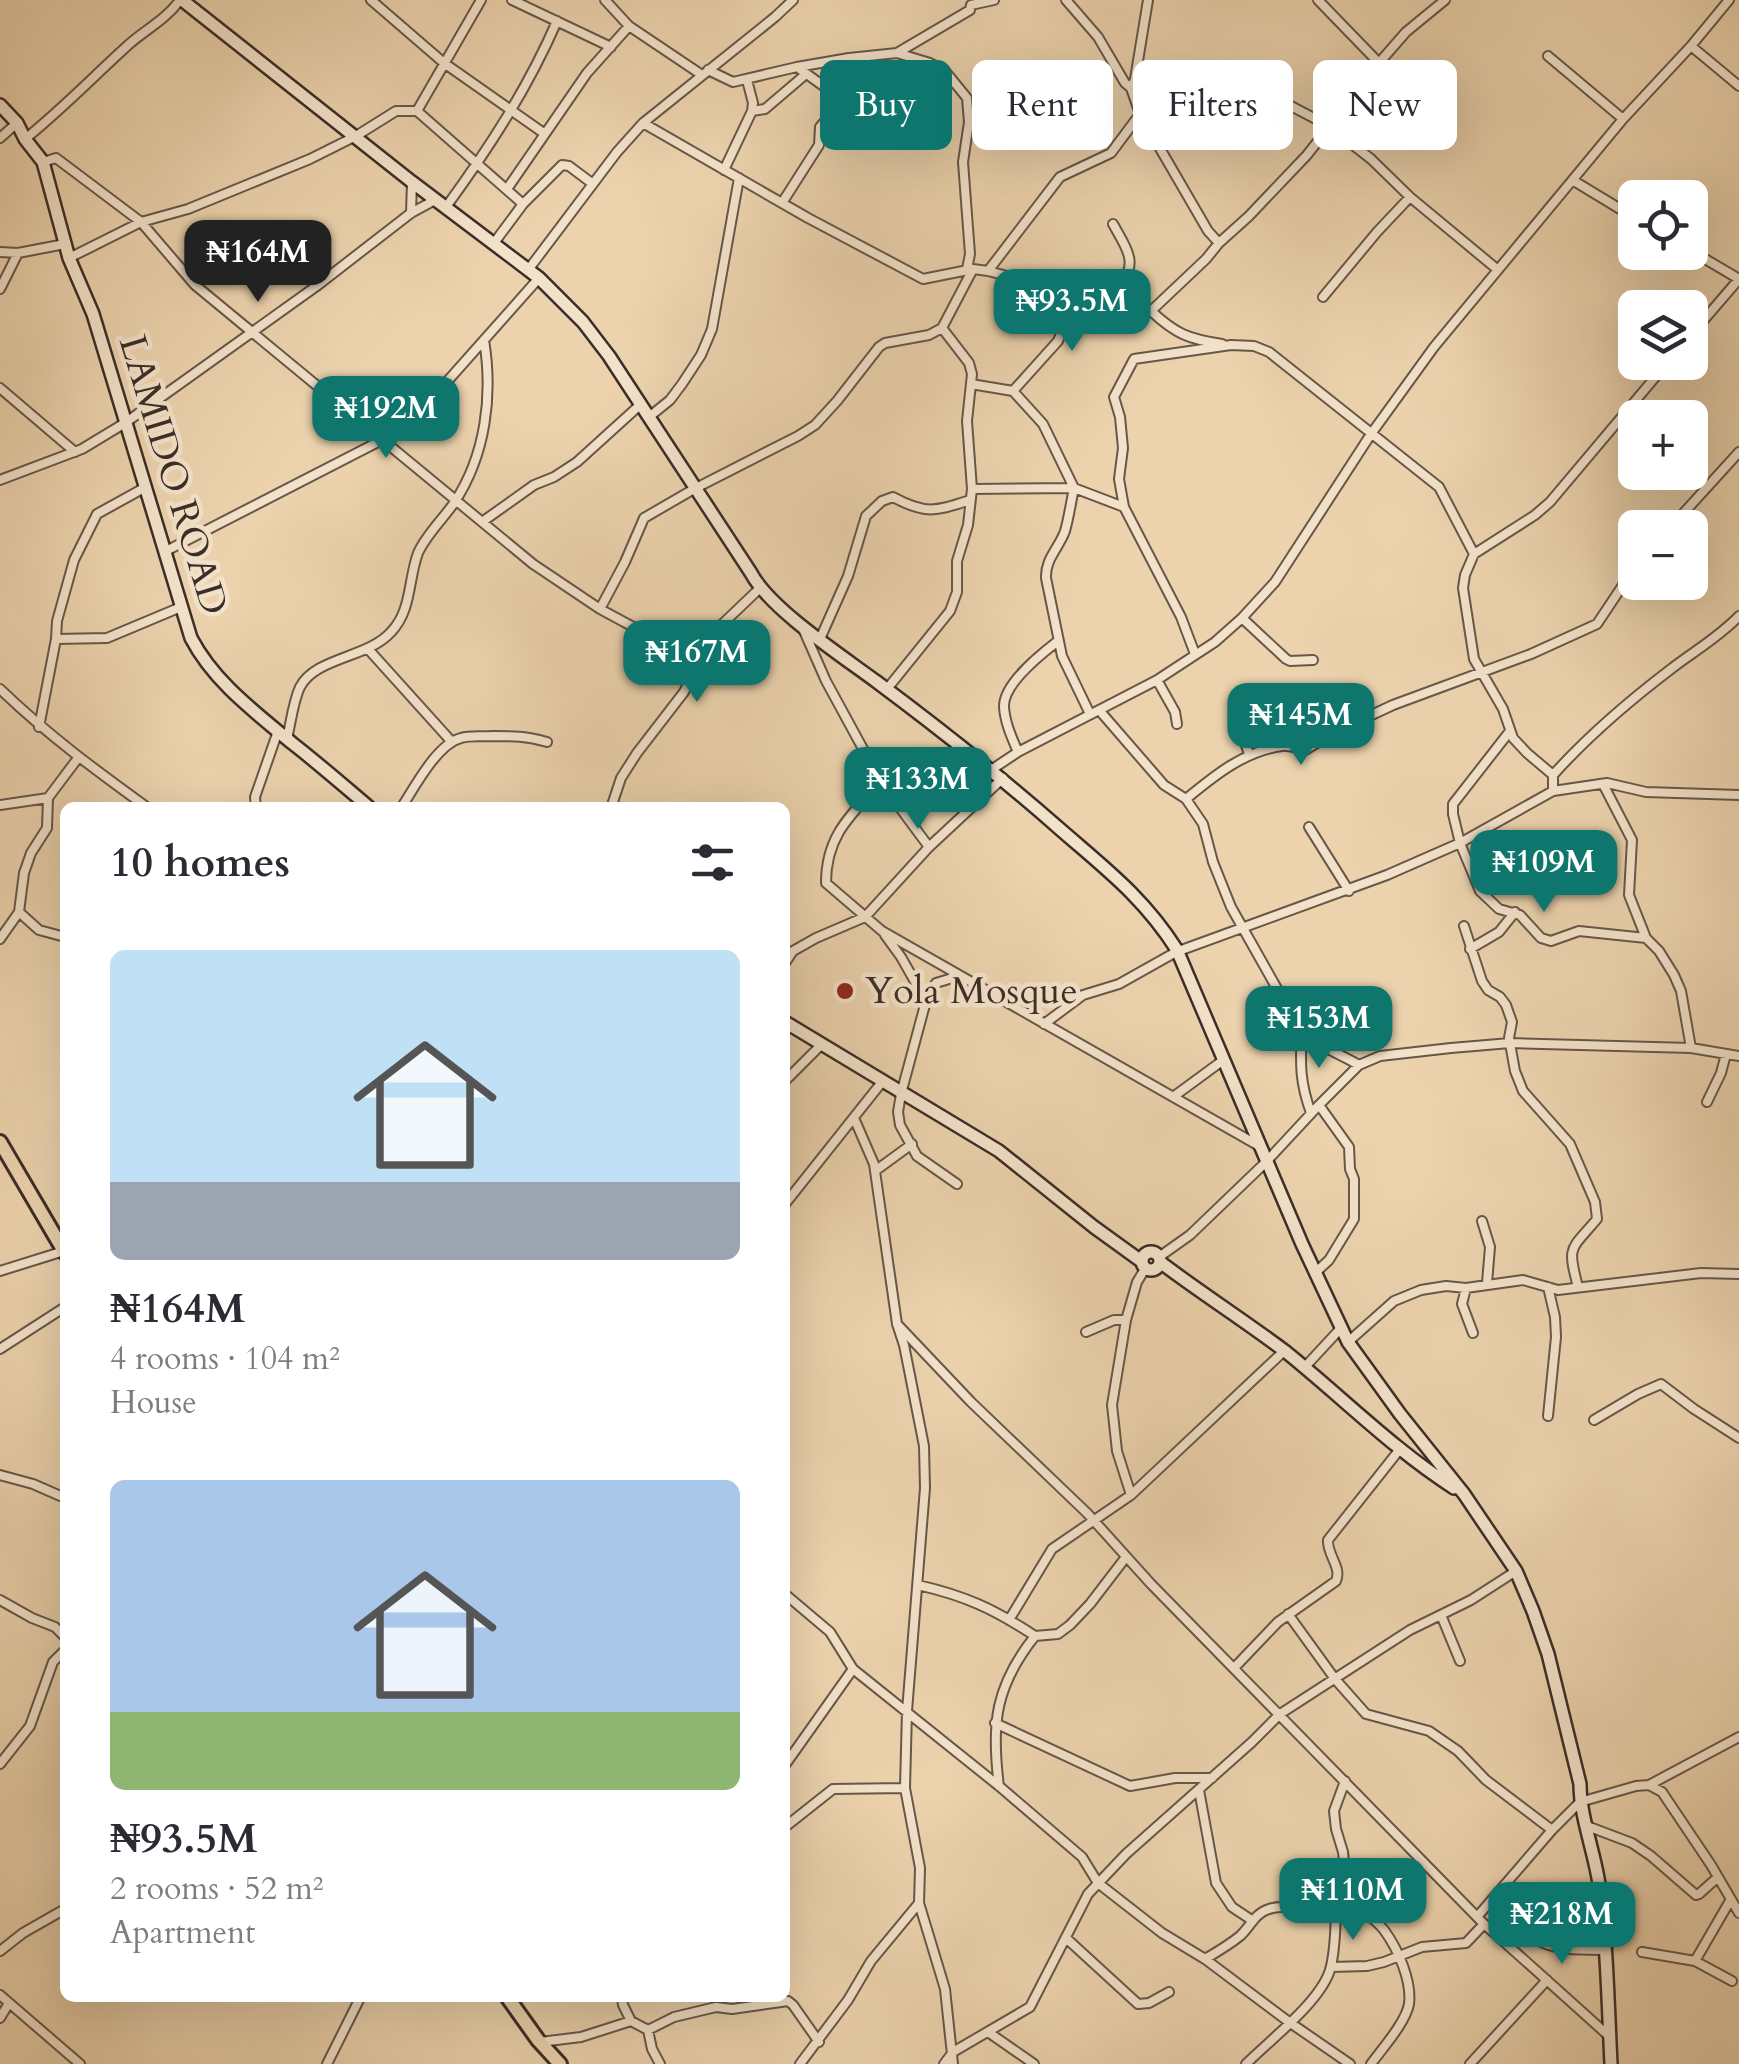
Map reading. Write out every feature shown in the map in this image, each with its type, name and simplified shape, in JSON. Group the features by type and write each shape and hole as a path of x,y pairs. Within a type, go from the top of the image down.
{"main road":[{"path":"181,0 534,274 582,322 641,404 760,589 1003,778 1158,920 1176,950 1348,1342 1464,1494 1516,1571 1548,1654 1580,1784 1580,1802 1599,1883 1611,2064"},
{"name":"LAMIDO ROAD","path":"0,105 17,123 42,162 69,258 93,314 191,638 226,685 363,802"},
{"path":"790,1025 998,1151 1122,1246 1186,1282 1284,1351 1400,1449 1464,1494"},
{"path":"0,1142 60,1245"},
{"path":"511,2002 560,2064"}],"street":[{"path":"25,139 126,47 170,14 181,0"},
{"path":"371,0 444,63 545,134"},
{"path":"417,111 481,0"},
{"path":"512,0 610,46"},
{"path":"605,0 629,26 705,72 733,82 796,67 897,53 945,71 967,98 964,162 968,269 988,270 1142,311 1152,310 1313,147"},
{"path":"388,442 484,340 594,184 643,123 793,0"},
{"path":"897,53 970,10 970,2 994,0"},
{"path":"1066,0 1091,28 1133,94"},
{"path":"1131,88 1148,0"},
{"path":"1318,0 1375,60"},
{"path":"1381,60 1406,32 1446,0"},
{"path":"991,770 1157,680 1215,642 1242,618 1275,582 1371,434 1434,347 1729,0"},
{"path":"0,480 75,452 125,423 253,333 411,213 441,203 477,164 511,111 538,66 557,21"},
{"path":"507,189 587,73 629,26"},
{"path":"1691,46 1739,86"},
{"path":"1548,56 1624,120"},
{"path":"796,67 820,84"},
{"path":"752,110 765,108 806,74"},
{"path":"724,170 752,110 747,80"},
{"path":"69,258 141,222 205,202 310,159 396,111 417,111 523,204"},
{"path":"0,138 17,123"},
{"path":"643,123 923,280 974,269"},
{"path":"988,270 1060,177 1111,153 1133,123"},
{"path":"782,203 819,145 820,127"},
{"path":"1161,150 1218,242"},
{"path":"1360,150 1498,270"},
{"path":"42,162 56,158 141,222 194,284 534,564 637,629 656,633 714,632"},
{"path":"494,244 523,204 564,164 594,184"},
{"path":"649,417 682,384 712,329 739,178"},
{"path":"1574,181 1618,208"},
{"path":"411,213 412,182"},
{"path":"1323,296 1410,196"},
{"path":"1113,224 1132,266 1114,304"},
{"path":"0,252 18,253 65,244"},
{"path":"0,289 18,253"},
{"path":"1708,261 1739,279 1708,315"},
{"path":"600,609 644,518 815,425 879,347 942,328 974,269"},
{"path":"1013,391 1058,341 1065,323 1064,290"},
{"path":"1152,310 1172,330 1190,340 1231,346"},
{"path":"886,689 950,610 968,525 972,489 967,421 972,374 969,363 942,328"},
{"path":"255,802 307,677 324,666 370,650 394,630 404,614 419,552 456,500 484,429 489,372 484,340"},
{"path":"1195,654 1181,617 1124,506 1119,479 1120,417 1114,397 1134,359 1231,346 1254,346 1269,352 1440,487 1474,554"},
{"path":"1554,775 1527,754 1510,731 1474,659 1463,588 1465,575 1474,554 1550,502 1653,380"},
{"path":"971,384 1013,391 1042,424 1074,488 1063,536 1046,568 1062,656 1095,712 1164,785 1186,799 1203,824 1222,886 1302,1033 1359,1065"},
{"path":"0,388 75,452"},
{"path":"482,522 534,485 578,462 641,404"},
{"path":"164,552 380,441 388,442"},
{"path":"1686,510 1739,452"},
{"path":"39,727 58,621 74,560 96,514 144,488"},
{"path":"972,489 1074,488 1124,506"},
{"path":"820,639 848,576 862,524 871,510 893,497 924,511 970,500"},
{"path":"613,802 621,778 684,692 714,632 760,589"},
{"path":"1186,799 1249,754 1284,746 1305,750 1393,705 1532,654 1597,624 1618,593"},
{"path":"56,639 107,638 181,607"},
{"path":"1553,791 1554,775 1638,694 1739,616"},
{"path":"1242,618 1286,659 1313,660"},
{"path":"802,624 826,681 880,782 929,847"},
{"path":"1018,752 1007,725 1006,696 1038,656 1058,641"},
{"path":"370,650 451,741"},
{"path":"1157,680 1175,712 1176,724"},
{"path":"0,689 39,727 140,802"},
{"path":"1235,713 1249,754"},
{"path":"1510,731 1453,804 1460,843 1480,892 1499,909 1520,915 1541,938 1551,941 1579,931 1646,938"},
{"path":"405,802 451,741 465,736 511,735 546,742"},
{"path":"0,939 19,912 24,873 47,828 48,798 78,758"},
{"path":"790,956 816,938 865,917 929,847 1003,778"},
{"path":"880,782 839,827 832,843 826,883 882,931 1261,1148"},
{"path":"1603,784 1632,840 1629,895 1646,938 1681,991 1691,1048"},
{"path":"1044,1024 1084,995 1119,984 1176,952 1349,891 1460,843 1553,791 1603,784 1646,792 1739,795"},
{"path":"0,806 48,798"},
{"path":"1309,826 1349,891"},
{"path":"19,912 39,930 60,936"},
{"path":"1470,949 1500,932 1515,912"},
{"path":"1464,926 1482,981 1506,1005 1512,1022 1509,1038 1515,1071 1523,1091 1570,1144 1595,1202 1598,1220 1571,1250 1578,1287"},
{"path":"882,931 902,957 926,1001"},
{"path":"958,1184 917,1156 900,1125 898,1112 926,1001 936,983 959,976"},
{"path":"1302,1033 1302,1090 1311,1113"},
{"path":"1131,1495 1117,1450 1112,1405 1136,1282 1151,1262 1190,1235 1266,1162 1359,1065 1380,1056 1510,1044 1691,1048 1739,1056"},
{"path":"790,1076 821,1045"},
{"path":"1707,1102 1726,1054"},
{"path":"1173,1098 1222,1061"},
{"path":"790,1198 882,1082"},
{"path":"1315,1273 1329,1260 1354,1220 1350,1147 1318,1104"},
{"path":"854,1118 874,1164 897,1324 924,1446 925,1488 907,1711 905,1788 920,1868 919,1903 945,1988 954,2064"},
{"path":"875,1171 912,1144"},
{"path":"1482,1222 1490,1248 1487,1283"},
{"path":"0,1271 60,1253"},
{"path":"1348,1342 1394,1301 1422,1290 1523,1280 1558,1290 1700,1273 1739,1274"},
{"path":"1548,1287 1556,1337 1548,1416"},
{"path":"1466,1288 1462,1304 1473,1332"},
{"path":"0,1349 60,1311"},
{"path":"1086,1332 1114,1320 1126,1320"},
{"path":"897,1324 970,1402 1094,1521 1477,1917 1610,2037"},
{"path":"1304,1368 1341,1328"},
{"path":"1009,1620 1052,1549 1131,1495 1284,1351"},
{"path":"1594,1420 1661,1384 1739,1438"},
{"path":"1234,1667 1288,1614 1336,1582 1338,1571 1328,1540 1400,1449"},
{"path":"0,1475 60,1496"},
{"path":"918,1585 990,1608 1035,1636 1058,1634 1087,1607 1126,1556"},
{"path":"944,2064 952,2052 1030,2007 1088,1894 1126,1854 1280,1714 1410,1630 1471,1600 1516,1571"},
{"path":"790,1598 830,1632 853,1668 1082,1857 1098,1883 1162,1933 1205,1959 1350,2064"},
{"path":"0,1600 60,1632"},
{"path":"1288,1614 1366,1714 1429,1731 1552,1830"},
{"path":"1441,1614 1460,1661"},
{"path":"999,1786 995,1723 1004,1689 1035,1636"},
{"path":"0,1764 30,1726 60,1655"},
{"path":"790,1758 853,1668"},
{"path":"995,1723 1130,1786 1175,1778 1212,1778"},
{"path":"1477,1917 1580,1802 1649,1785 1739,1737"},
{"path":"1345,1781 1334,1811 1348,1899 1384,1929 1406,1976 1409,2005 1371,2064"},
{"path":"1649,1785 1662,1792 1739,1913"},
{"path":"790,1822 832,1788 905,1788"},
{"path":"1199,1790 1216,1883 1232,1907 1252,1921"},
{"path":"1588,1826 1632,1843 1696,1894 1718,1877"},
{"path":"1695,1961 1731,1898"},
{"path":"800,2064 848,2000 871,1961 919,1903"},
{"path":"1205,1959 1240,1936 1260,1912 1287,1905 1314,1914 1336,1915 1354,1904"},
{"path":"0,1950 60,1912"},
{"path":"1246,2064 1300,2013 1324,1984 1331,1967 1336,1915"},
{"path":"1331,1967 1367,1966 1422,1947 1466,1943 1484,1924"},
{"path":"1066,1938 1138,2004 1149,2003 1169,1992"},
{"path":"1534,1938 1554,1948 1604,1950"},
{"path":"1642,1952 1695,1961 1732,1980"},
{"path":"1470,2064 1546,1980"},
{"path":"0,1996 80,2064"},
{"path":"327,2064 358,2002"},
{"path":"622,2002 631,2022 648,2030"},
{"path":"648,2030 674,2017 716,2007 732,2009 781,2002"},
{"path":"790,2002 819,2042"},
{"path":"0,2018 9,2003"},
{"path":"540,2042 581,2037 631,2022"},
{"path":"648,2030 660,2064"},
{"path":"988,2032 1034,2064"}],"place":[{"name":"Yola Mosque","path":"845,991"}]}
